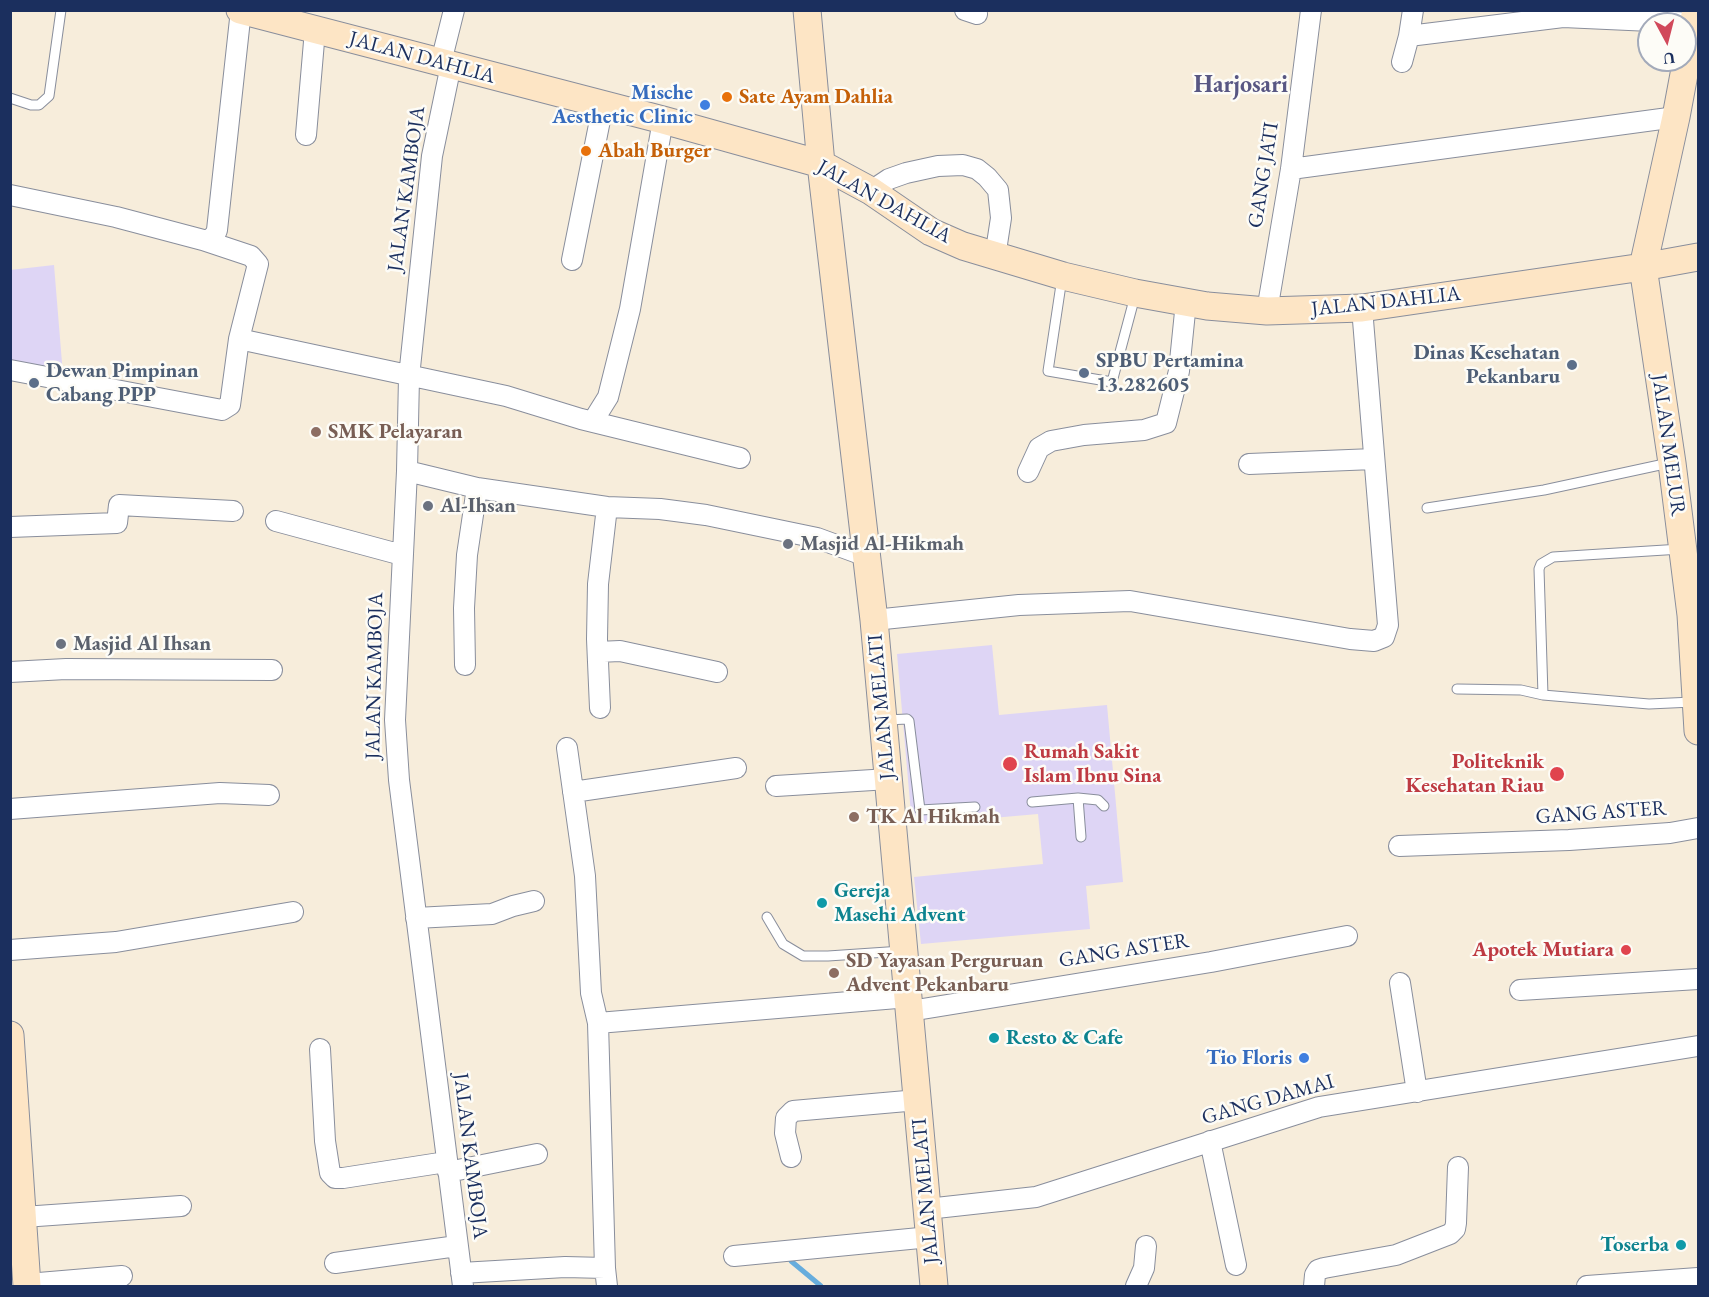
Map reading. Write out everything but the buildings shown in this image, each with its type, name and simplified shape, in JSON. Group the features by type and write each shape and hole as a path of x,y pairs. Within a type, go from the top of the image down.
{"street":[{"name":"JALAN KAMBOJA","path":"454,10 432,156 409,377 407,471 395,720 399,780 462,1280"},
{"name":"JALAN MELATI","path":"807,10 821,164 874,620 934,1287"},
{"name":"GANG JATI","path":"1267,311 1291,169 1311,10"},
{"path":"1402,62 1413,10"},
{"name":"JALAN DAHLIA","path":"241,11 663,120 821,164 872,191 931,232 963,246 1062,276 1207,306 1267,311 1362,308 1643,267 1698,256"},
{"path":"203,240 209,240 217,230 241,11"},
{"path":"1409,36 1564,14 1637,16"},
{"path":"306,135 315,30"},
{"path":"1643,267 1685,72"},
{"path":"572,260 603,105"},
{"path":"1291,169 1676,117"},
{"path":"593,420 608,397 630,309 663,120"},
{"path":"872,191 889,178 938,166 963,165 977,169 998,190 1001,218 995,257"},
{"path":"10,195 116,217 203,240 250,256 258,264 239,339 230,405 222,410 10,370"},
{"name":"JALAN MELUR","path":"1643,267 1672,463 1682,549 1694,615 1695,702 1698,731"},
{"path":"1028,472 1039,448 1051,441 1084,435 1144,430 1166,423 1179,371 1186,302"},
{"path":"874,620 1018,605 1130,601 1350,639 1374,641 1384,637 1388,625 1362,308"},
{"path":"239,339 409,377 507,396 581,419 593,420 740,458"},
{"path":"1249,464 1374,459"},
{"path":"407,471 477,488 607,507 660,509 706,515 817,538 866,556"},
{"path":"465,665 464,608 467,555 477,488"},
{"path":"10,527 117,523 118,505 233,511"},
{"path":"600,708 598,584 607,507"},
{"path":"276,521 402,555"},
{"path":"598,651 620,651 717,672"},
{"path":"10,672 66,669 272,670"},
{"path":"462,1280 565,1267 606,1277 597,1023 591,993 585,876 567,748"},
{"path":"573,792 736,768"},
{"path":"776,786 889,779"},
{"path":"10,809 220,793 269,795"},
{"name":"GANG ASTER","path":"1399,846 1569,840 1670,833 1698,828"},
{"path":"416,918 492,914 513,906 534,902"},
{"path":"10,950 116,942 293,912"},
{"name":"GANG ASTER","path":"597,1023 909,1004 1211,962 1347,936"},
{"path":"1520,990 1698,979"},
{"path":"1400,983 1417,1092"},
{"path":"10,1035 18,1200 27,1285 122,1276"},
{"name":"GANG DAMAI","path":"927,1209 1036,1197 1319,1107 1698,1046"},
{"path":"321,1049 324,1141 330,1173 335,1178 447,1167 537,1154"},
{"path":"791,1157 785,1133 786,1118 793,1111 918,1100"},
{"path":"1210,1141 1236,1265"},
{"path":"1314,1287 1318,1270 1396,1255 1450,1234 1455,1229 1456,1223 1458,1167"},
{"path":"18,1200 181,1206"},
{"path":"734,1256 930,1237"},
{"path":"335,1263 457,1246"},
{"path":"1136,1287 1144,1268 1146,1246"},
{"path":"1587,1287 1698,1278"}],"lane":[{"path":"10,98 31,105 39,105 49,96 61,10"},
{"path":"1062,276 1048,370 1112,382 1136,293"},
{"path":"1427,508 1544,490 1672,463"},
{"path":"1543,695 1539,569 1541,564 1553,557 1682,549"},
{"path":"1457,689 1521,690 1543,695 1649,704 1695,702"},
{"path":"883,721 907,719 909,721 920,810 975,807"},
{"path":"1078,798 1082,837"},
{"path":"1032,802 1078,798 1098,800 1104,806"},
{"path":"767,917 783,944 803,956 904,951"}],"shaded area":[{"path":"54,265 63,375 11,381 10,270"},
{"name":"Rumah Sakit Islam Ibnu Sina","path":"992,645 999,715 1107,705 1123,882 1086,886 1090,929 921,944 914,877 1043,864 1038,814 912,825 897,654"}],"waterway":[{"path":"791,1261 821,1286"}],"place":[{"name":"Sate Ayam Dahlia","path":"727,97"},
{"name":"Mische Aesthetic Clinic","path":"705,105"},
{"name":"Abah Burger","path":"586,151"},
{"name":"Dinas Kesehatan Pekanbaru","path":"1572,365"},
{"name":"SPBU Pertamina 13.282605","path":"1084,373"},
{"name":"Dewan Pimpinan Cabang PPP","path":"34,383"},
{"name":"SMK Pelayaran","path":"316,432"},
{"name":"Al-Ihsan","path":"428,506"},
{"name":"Masjid Al-Hikmah","path":"788,544"},
{"name":"Masjid Al Ihsan","path":"61,644"},
{"name":"Rumah Sakit Islam Ibnu Sina","path":"1010,764"},
{"name":"Politeknik Kesehatan Riau","path":"1557,774"},
{"name":"TK Al Hikmah","path":"854,817"},
{"name":"Gereja Masehi Advent","path":"822,903"},
{"name":"Apotek Mutiara","path":"1626,950"},
{"name":"SD Yayasan Perguruan Advent Pekanbaru","path":"834,973"},
{"name":"Resto & Cafe","path":"994,1038"},
{"name":"Tio Floris","path":"1304,1058"},
{"name":"Toserba","path":"1681,1245"}],"district":[{"name":"Harjosari","path":"1241,85"}]}
